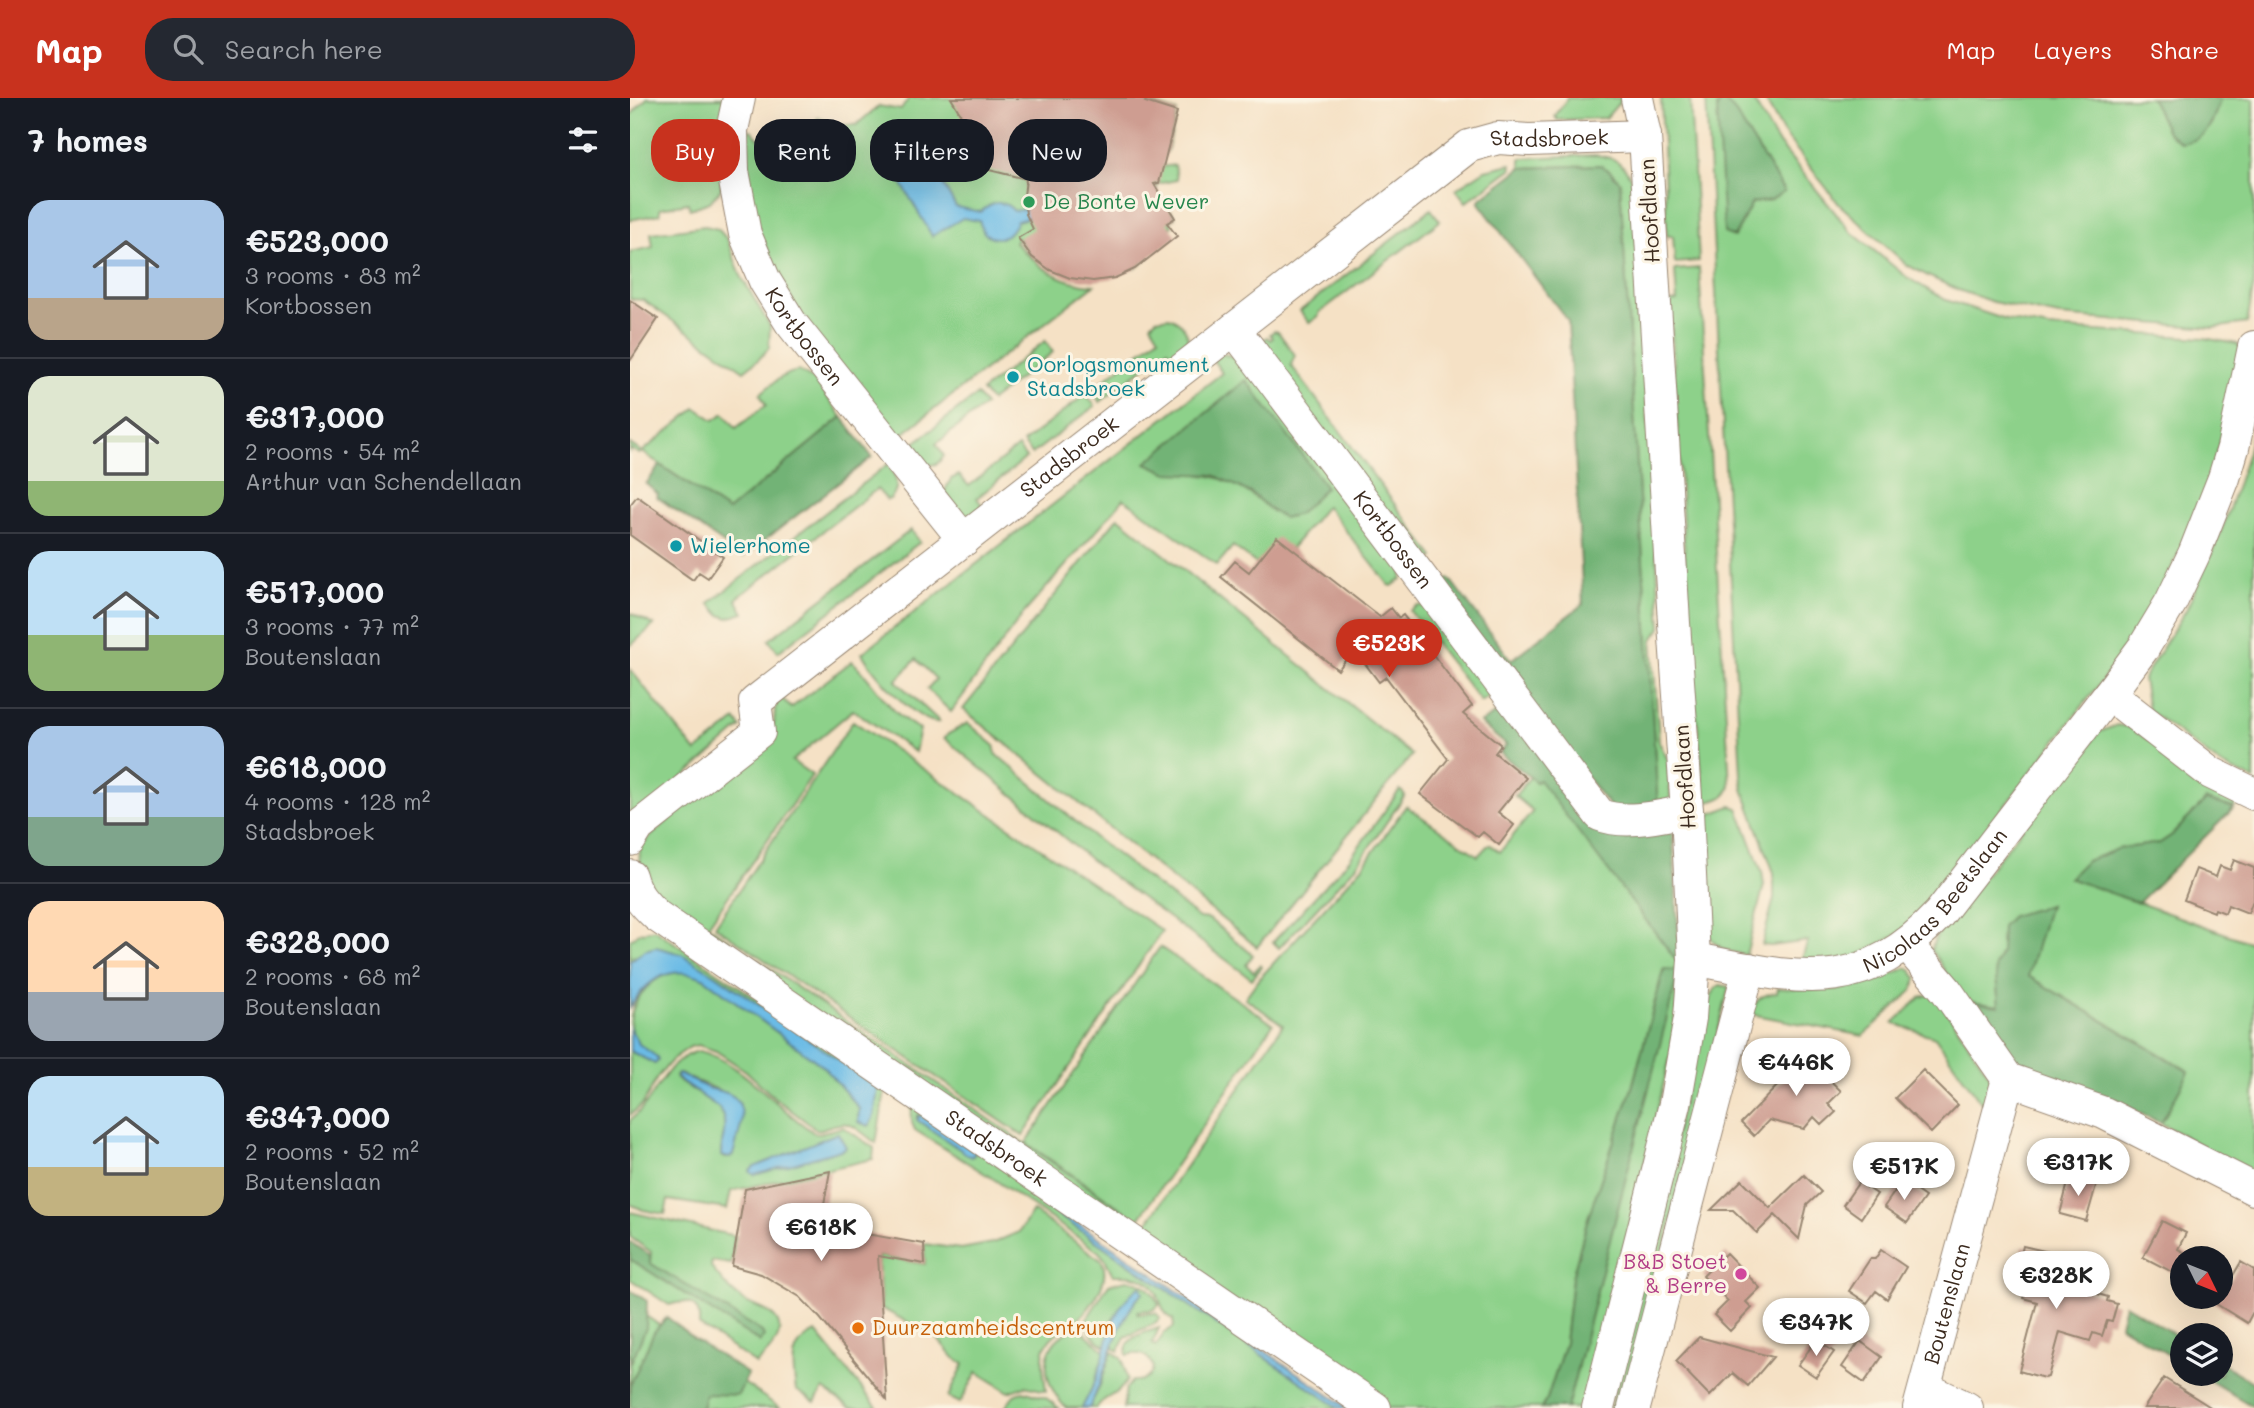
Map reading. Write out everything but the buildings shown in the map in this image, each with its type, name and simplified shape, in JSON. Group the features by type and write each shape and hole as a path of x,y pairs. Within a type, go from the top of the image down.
{"street":[{"name":"Kortbossen","path":"739,98 732,130 733,171 745,234 765,281 791,323 964,540"},
{"name":"Hoofdlaan","path":"1598,1408 1675,1104 1688,1029 1694,959 1688,811 1674,623 1646,136 1637,98"},
{"name":"Hoofdlaan","path":"1646,136 1651,98"},
{"name":"Stadsbroek","path":"630,841 638,827 759,732 755,702 1469,146 1498,138 1529,140 1646,136"},
{"name":"Kortbossen","path":"1234,330 1600,815 1611,819 1651,817 1688,811"},
{"name":"Nicolaas Beetslaan","path":"1694,959 1794,976 1833,975 1868,967 1888,958 1907,945 1939,914 2109,694 2158,625 2183,578 2210,516 2233,448 2254,347"},
{"path":"2109,694 2211,773 2254,794"},
{"name":"Stadsbroek","path":"630,876 633,887 645,905 657,916 1375,1408"},
{"path":"1907,945 1946,990 2008,1079 2104,1114 2254,1189"},
{"path":"1634,1408 1749,969"},
{"name":"Boutenslaan","path":"1922,1398 2008,1079"},
{"path":"1922,1398 1967,1408"}],"green space":[{"path":"647,98 728,98 726,119 651,119 651,182 722,182 721,189 710,202 690,209 688,203 660,208 660,214 630,220 630,116"},
{"path":"909,98 1147,98 1146,102 1177,112 1167,152 1150,163 1152,168 1175,165 1177,180 1157,184 1158,207 1171,211 1175,218 1170,221 1172,225 1161,244 1135,269 1032,257 1017,238 1015,242 1041,266 1050,272 1070,281 1094,285 896,439 799,316 752,218 745,131 751,130 754,133 754,182 856,182 856,125 879,106 901,110"},
{"path":"1568,98 1623,98 1606,118 1557,120 1555,116"},
{"path":"1661,98 1690,98 1699,261 1675,263 1673,236 1667,236"},
{"path":"1706,98 1752,98 1776,140 1850,231 1908,278 1946,300 2006,320 2049,328 2204,338 2237,344 2242,349 2207,494 2143,628 1910,928 1845,963 1801,961 1808,941 1762,945 1774,898 1774,873 1743,789","holes":["1733,109 1784,191 1771,200 1752,203"]},
{"path":"1764,98 2151,98 2167,132 2210,127 2221,98 2254,98 2254,283 2247,323 2213,328 2059,316 1993,302 1928,276 1907,265 1839,204 1783,132"},
{"path":"2151,98 2221,98 2212,122 2204,134 2181,143 2167,132"},
{"path":"1723,100 1733,109 1784,191 1771,200 1752,203 1734,237 1724,233 1717,107"},
{"path":"1595,155 1619,163 1627,171 1633,184 1661,628 1652,640 1659,742 1668,760 1671,807 1658,809 1620,182 1600,165 1521,168 1521,158"},
{"path":"1511,164 1512,168 1466,202 1456,189 1485,170"},
{"path":"1600,165 1620,182 1658,809 1615,813 1437,586 1449,578 1511,660 1583,604 1568,321 1479,200 1521,168"},
{"path":"1431,209 1440,221 1309,323 1300,311"},
{"path":"705,226 718,229 727,239 741,276 770,326 769,348 744,371 643,300 630,299 630,252 653,247 651,233"},
{"path":"1699,268 1730,785 1724,796 1704,803 1692,680 1670,302 1677,301 1675,270"},
{"path":"1169,317 1185,329 1187,349 1177,359 1168,349 1100,402 1091,390 1159,337 1151,324 1156,319"},
{"path":"1278,332 1295,355 1291,365 1434,557 1421,566 1258,344 1267,337 1270,340 1273,338 1270,334"},
{"path":"1045,341 1053,352 991,401 982,391"},
{"path":"1222,354 1246,359 1403,566 1402,579 1392,586 1389,585 1326,506 1270,574 1233,546 1217,565 1124,499 1024,613 951,712 927,689 936,679 916,659 896,681 940,722 930,721 896,696 862,653 1222,373 1213,360","holes":["1246,381 1272,511 1230,482 1201,475"]},
{"path":"799,371 814,380 842,417 728,511 642,452 696,408 714,420 724,413 736,428 766,405 760,394 793,372"},
{"path":"1246,380 1326,487 1299,514 1284,518 1251,493 1214,475 1168,473 1146,463"},
{"path":"1086,394 1095,406 1032,454 1023,443"},
{"path":"977,395 985,405 936,444 944,456 937,464 922,466 904,451"},
{"path":"842,417 872,457 743,557 657,497 658,494 646,484 660,465 728,511"},
{"path":"2254,424 2254,780 2221,765 2148,710 2143,679 2186,610 2210,557 2248,452"},
{"path":"630,444 642,452 630,452"},
{"path":"1018,447 1026,458 977,498 985,509 975,518 962,518 944,492 951,479 959,475 969,486"},
{"path":"888,464 896,482 890,499 887,500 877,489 736,599 744,613 728,618 720,615 709,603"},
{"path":"1118,517 1412,755 1257,947 963,709"},
{"path":"911,530 920,542 778,652 769,640"},
{"path":"1418,605 1434,608 1494,693 1481,702 1410,611"},
{"path":"630,613 654,625 630,646"},
{"path":"852,661 900,716 920,729 915,752 853,710 792,761 812,775 708,926 1145,1226 1283,1025 1245,998 1258,980 1363,866 1406,806 1478,856 1489,844 1500,852 1533,811 1515,796 1530,777 1536,782 1539,779 1680,965 1672,1049 1586,1408 1567,1408 1678,971 1663,970 1632,1088 1588,1218 1572,1278 1565,1343 1547,1399 1541,1408 1388,1408 672,919 639,868 640,846 774,724 775,709 780,696 791,708"},
{"path":"630,669 696,752 736,720 741,727 630,824"},
{"path":"1508,706 1598,824 1672,820 1680,965 1539,780 1536,782 1500,753 1506,745 1480,723"},
{"path":"853,721 1162,931 1023,1136 715,926"},
{"path":"968,723 994,745 996,754 1094,837 1199,918 1209,919 1253,955 1246,965 1254,972 1260,965 1262,967 1252,979 1096,864 944,738"},
{"path":"2117,725 2129,727 2237,798 2234,808 2206,800 2172,835 2160,843 2118,849 2070,878 2254,944 2254,1176 2161,1123 2189,1071 2028,976 2048,905 2002,926 2001,953 1995,966 1999,1006 1965,1001 1931,950 1936,937 2099,732"},
{"path":"1400,790 1405,795 1357,865 1279,948 1273,942 1348,861"},
{"path":"2206,800 2234,808 2138,903 2069,878 2086,861 2118,849 2160,843 2172,835"},
{"path":"1731,806 1738,808 1762,872 1764,885 1746,955 1724,949 1707,933 1705,816"},
{"path":"2049,905 2028,976 2189,1072 2161,1123 2108,1098 2017,1063 1965,1001 1999,1006 1995,966 2001,953 2002,926 2012,916"},
{"path":"654,929 886,1086 876,1143 849,1124 816,1129 775,1098 746,1071 716,1051 698,1045 674,1058 658,1076 643,1104 630,1115 630,1051 655,1064 637,1042 630,1027 634,1007 652,983 679,972 705,979 824,1067 859,1108 858,1119 876,1086 716,975 634,956 630,961 630,940 639,933"},
{"path":"1160,947 1273,1024 1138,1220 1026,1143"},
{"path":"1906,968 1917,978 1912,991 1863,1036 1751,1014 1760,999 1777,993 1778,988 1838,990 1878,980"},
{"path":"1664,969 1679,970 1567,1408 1541,1408 1547,1399 1565,1343 1572,1278 1588,1218 1632,1088"},
{"path":"1720,985 1729,987 1625,1408 1610,1408 1706,1006"},
{"path":"1935,993 1994,1082 1989,1114 1935,1037 1893,1023 1921,997"},
{"path":"699,1051 729,1064 816,1134 843,1127 874,1148 873,1159 731,1191 727,1209 668,1200 665,1214 643,1210 630,1204 630,1120 647,1102 668,1071 687,1055","holes":["680,1074 721,1091 740,1104 734,1150 726,1158 721,1156 724,1120 719,1108 677,1079 676,1076"]},
{"path":"911,1097 1044,1200 1042,1204 1339,1408 1123,1408 1126,1389 1132,1381 1148,1377 1153,1367 1143,1355 1127,1355 1128,1343 1136,1336 1159,1328 1152,1344 1156,1346 1164,1333 1174,1327 1173,1319 1167,1315 1152,1286 1134,1276 1113,1275 1099,1252 995,1180 915,1130 912,1123","holes":["918,1115 975,1153 973,1156 917,1118"]},
{"path":"1033,1211 1102,1261 1104,1276 1099,1292 1083,1314 1056,1334 1045,1347 1043,1363 1046,1391 1025,1386 1009,1392 977,1372 960,1403 948,1397 964,1364 935,1337 881,1308 878,1256 925,1264 924,1244 961,1249 993,1243 1019,1232"},
{"path":"630,1212 735,1236 731,1264 712,1261 711,1267 736,1295 765,1310 777,1321 779,1334 776,1341 756,1364 699,1325 698,1311 691,1304 682,1302 669,1305 630,1279 630,1259 760,1342 650,1263 651,1252 630,1237"},
{"path":"630,1242 650,1255 650,1263 762,1332 764,1336 760,1342 630,1259"},
{"path":"1127,1280 1147,1287 1159,1305 1153,1310 1138,1311 1138,1314 1156,1313 1160,1318 1156,1323 1125,1337 1119,1351 1113,1348 1117,1332 1143,1292 1138,1287 1112,1320 1106,1346 1093,1335 1086,1320 1109,1284"},
{"path":"630,1290 647,1301 646,1328 630,1365"},
{"path":"2125,1304 2170,1332 2170,1356 2120,1325"},
{"path":"630,1305 780,1408 630,1408"},
{"path":"667,1317 694,1339 748,1374 738,1395 705,1394 702,1408 630,1408 630,1386 654,1332"},
{"path":"1078,1327 1105,1351 1094,1384 1082,1408 1066,1408 1051,1386 1047,1363 1055,1342"},
{"path":"816,1332 878,1408 851,1408 823,1389 815,1402 796,1390 794,1356 801,1342"},
{"path":"1112,1351 1122,1359 1127,1380 1120,1390 1096,1408 1089,1408 1099,1388"},
{"path":"2233,1370 2254,1383 2254,1407 2219,1386 2233,1386"},
{"path":"1023,1391 1046,1398 1059,1408 1005,1408 1014,1395"}],"water":[{"path":"901,182 942,182 956,207 981,212 993,204 1001,203 1014,211 1026,209 1028,218 1017,221 1004,237 990,236 984,233 979,221 963,218 932,236"},
{"path":"656,947 681,954 716,975 876,1086 878,1088 874,1116 869,1126 858,1122 859,1108 824,1067 705,979 682,973 662,976 644,989 630,1008 630,961 645,950"},
{"path":"630,1028 639,1044 657,1057 655,1064 630,1051"},
{"path":"678,1074 708,1088 728,1093 739,1103 741,1125 733,1155 729,1158 721,1156 724,1120 719,1108 677,1078"},
{"path":"920,1115 975,1153 971,1157 917,1120"},
{"path":"838,1133 846,1147 844,1149 755,1175 750,1171 754,1167"},
{"path":"1044,1200 1348,1408 1339,1408 1042,1204"},
{"path":"1140,1286 1143,1292 1118,1333 1089,1408 1082,1408 1100,1368 1117,1313"}],"place":[{"name":"De Bonte Wever","path":"1029,202"},
{"name":"Oorlogsmonument Stadsbroek","path":"1013,377"},
{"name":"Wielerhome","path":"676,546"},
{"name":"B&B Stoet & Berre","path":"1741,1274"},
{"name":"Duurzaamheidscentrum","path":"858,1328"}]}
